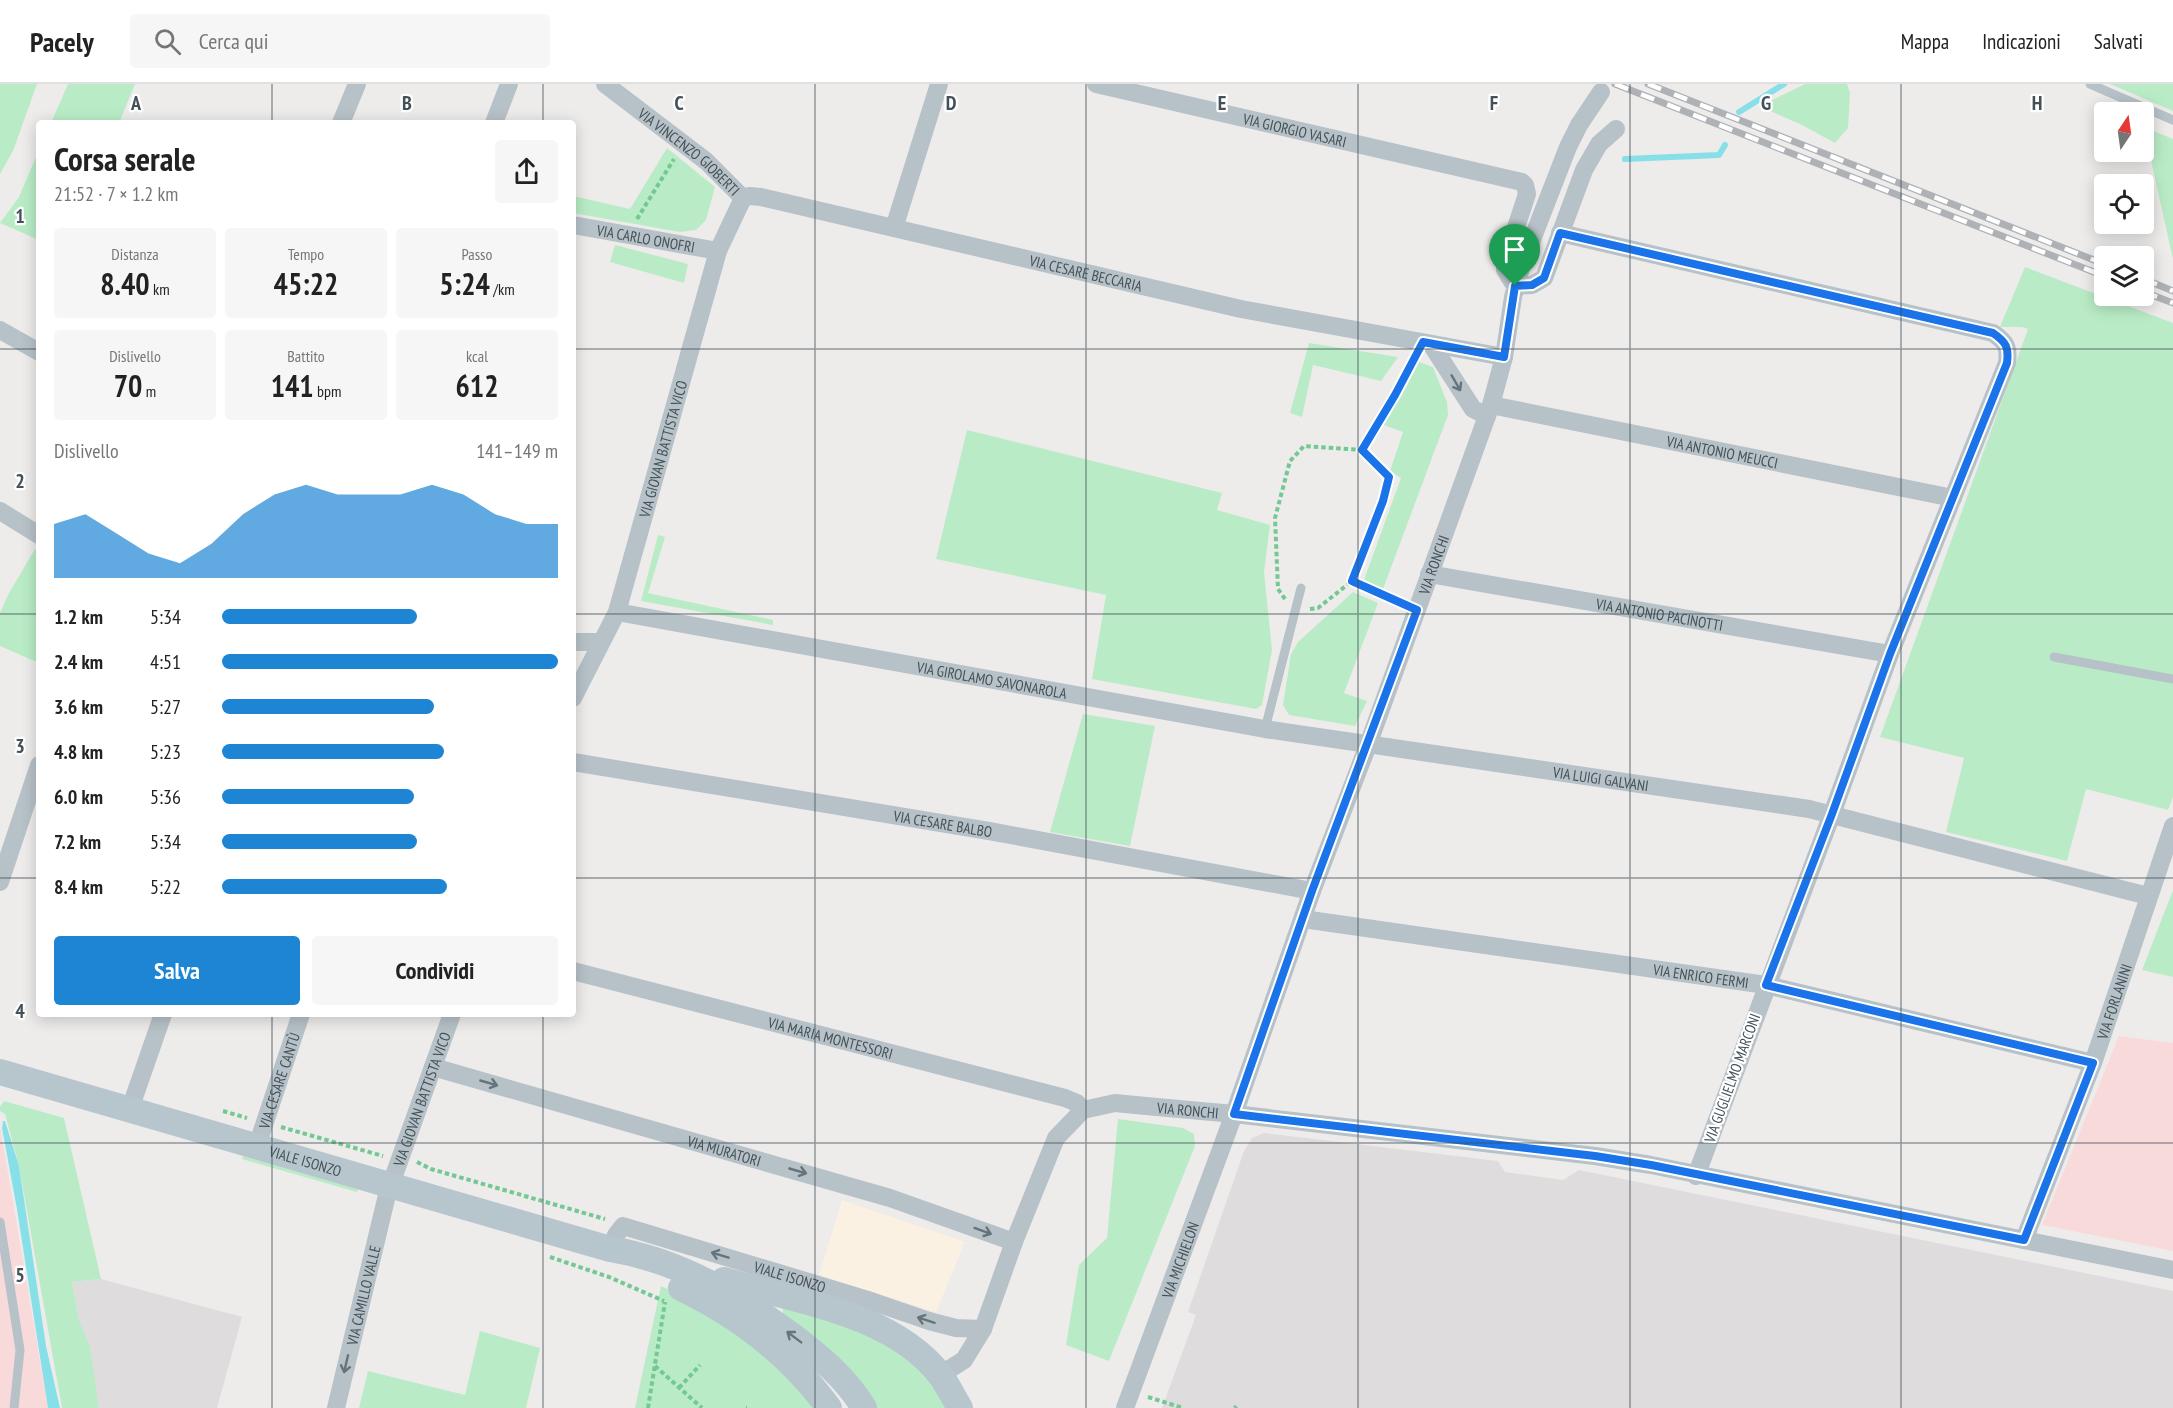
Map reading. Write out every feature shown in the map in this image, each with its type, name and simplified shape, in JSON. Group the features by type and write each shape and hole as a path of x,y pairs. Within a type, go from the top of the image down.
{"main road":[{"name":"VIALE ISONZO","path":"0,1072 130,1109 261,1134 391,1185 610,1250 635,1253 703,1279 762,1313 828,1363 864,1408"},
{"name":"VIALE ISONZO","path":"610,1250 634,1266 702,1298 726,1313 790,1361 829,1408"},
{"name":"VIALE ISONZO","path":"703,1279 723,1280 858,1317 890,1332 940,1375 960,1408"},
{"name":"VIALE ISONZO","path":"790,1361 813,1370 841,1408"}],"street":[{"path":"342,120 357,84"},
{"path":"495,120 509,84"},
{"name":"VIA VINCENZO GIOBERTI","path":"605,84 706,161 743,198"},
{"path":"894,228 939,84"},
{"name":"VIA GIORGIO VASARI","path":"1096,84 1522,182 1527,190 1505,261 1505,270 1515,286"},
{"name":"VIA RONCHI","path":"1083,1110 1115,1103 1234,1114 1312,891 1368,745 1489,411 1504,357 1515,286 1568,147 1579,125 1601,92"},
{"path":"1515,286 1532,285 1544,278 1584,170 1599,144 1616,129"},
{"name":"VIA CESARE BECCARIA","path":"743,198 760,196 1241,309 1504,357"},
{"name":"VIA GIOVAN BATTISTA VICO","path":"576,692 617,612 718,251 743,198"},
{"name":"VIA CARLO ONOFRI","path":"576,226 718,251"},
{"name":"VIA GUGLIELMO MARCONI","path":"1560,233 1993,333 2005,341 2009,352 2007,363 1890,654 1695,1176"},
{"path":"0,330 36,350"},
{"path":"1427,343 1473,409 1489,411"},
{"name":"VIA ANTONIO MEUCCI","path":"1489,411 1953,498"},
{"path":"0,511 36,533"},
{"name":"VIA ANTONIO PACINOTTI","path":"1429,574 1890,654"},
{"name":"VIA GIROLAMO SAVONAROLA","path":"617,612 1264,729 1368,745"},
{"path":"576,642 600,642"},
{"name":"VIA LUIGI GALVANI","path":"1368,745 1832,814"},
{"name":"VIA CESARE BALBO","path":"576,762 989,831 1312,891"},
{"path":"0,882 36,774"},
{"path":"1832,814 2148,896"},
{"name":"VIA FORLANINI","path":"2024,1240 2093,1063 2173,826"},
{"name":"VIA ENRICO FERMI","path":"1303,919 1766,985 2093,1063"},
{"name":"VIA MARIA MONTESSORI","path":"576,972 1065,1098 1077,1103 1083,1110"},
{"path":"130,1109 162,1017"},
{"name":"VIA CESARE CANTÙ","path":"261,1134 300,1017"},
{"name":"VIA GIOVAN BATTISTA VICO","path":"391,1185 451,1017"},
{"name":"VIA MURATORI","path":"433,1067 890,1198 1014,1242"},
{"path":"940,1375 964,1360 983,1329 1014,1242 1056,1138 1083,1110"},
{"path":"1234,1114 1595,1156 1651,1165 1695,1176 2173,1270"},
{"name":"VIA MICHIELON","path":"1125,1408 1234,1114"},
{"name":"VIA CAMILLO VALLE","path":"336,1408 391,1185"},
{"path":"610,1250 616,1235 623,1226"},
{"name":"VIALE ISONZO","path":"623,1226 865,1299 929,1321 956,1328 983,1329"}],"lane":[{"path":"2090,84 2173,120"},
{"path":"1264,729 1301,588"},
{"path":"2054,657 2173,680"},
{"path":"0,1222 20,1350 14,1408"}],"path":[{"path":"627,235 684,143"},
{"path":"1362,450 1427,343"},
{"path":"1304,446 1362,450 1389,477 1383,501 1352,581 1318,608 1295,612 1278,589 1276,549 1275,518 1290,461 1304,446"},
{"path":"1352,581 1417,610"},
{"path":"218,1110 261,1134 401,1158 431,1169 615,1221 623,1226"},
{"path":"548,1257 609,1277 673,1305"},
{"path":"648,1408 665,1302"},
{"path":"680,1388 700,1365"},
{"path":"655,1366 702,1408"},
{"path":"1147,1397 1183,1408"}],"shaded area":[{"path":"2119,1036 2173,1043 2173,1251 2042,1225"},
{"path":"0,1126 48,1408 0,1408"},
{"path":"1264,1133 1498,1161 1505,1172 1563,1180 1579,1170 2173,1291 2173,1408 1162,1408 1196,1315 1188,1312 1244,1151 1252,1138"},
{"path":"842,1200 965,1242 936,1312 819,1275"},
{"path":"101,1279 242,1317 217,1408 95,1408 72,1282"}],"green space":[{"path":"0,84 37,84 13,151 0,174"},
{"path":"68,84 135,84 120,120 52,120"},
{"path":"1805,84 1847,84 1850,93 1848,128 1835,143 1768,110 1768,102"},
{"path":"2110,84 2173,84 2173,111"},
{"path":"2154,131 2173,139 2173,259 2151,162 2154,162"},
{"path":"667,148 715,187 706,220 696,230 680,232 576,214 576,197 630,209"},
{"path":"36,157 36,239 0,223 19,197"},
{"path":"615,245 688,264 684,283 610,262"},
{"path":"2025,267 2094,293 2094,306 2128,306 2173,323 2173,797 2168,810 2086,789 2067,861 1946,832 1964,758 1880,737 2028,329 2000,327"},
{"path":"1309,343 1398,357 1381,381 1313,365 1302,417 1290,413"},
{"path":"1419,362 1433,367 1447,402 1448,415 1383,589 1364,580 1401,478 1390,471 1403,432 1384,425"},
{"path":"967,430 1222,493 1217,510 1270,525 1264,572 1272,650 1262,705 1256,709 1092,679 1106,595 936,559"},
{"path":"658,535 665,537 648,593 773,620 773,625 641,601"},
{"path":"36,550 36,662 0,646 0,613 8,595"},
{"path":"1353,592 1378,603 1344,693 1367,701 1355,726 1289,715 1283,705 1291,654 1298,642"},
{"path":"1083,714 1155,726 1130,846 1050,832"},
{"path":"2173,890 2173,977 2142,970"},
{"path":"4,1101 64,1118 101,1279 72,1282 79,1320 90,1347 99,1408 62,1408 19,1166 5,1114 0,1111"},
{"path":"1118,1119 1183,1128 1194,1134 1195,1146 1109,1361 1066,1345 1079,1265 1107,1238"},
{"path":"243,1156 358,1189 357,1192 242,1159"},
{"path":"661,1286 713,1310 823,1408 635,1408"},
{"path":"782,1303 893,1345 925,1372 950,1408 873,1408 783,1316"},
{"path":"480,1331 540,1348 526,1408 359,1408 368,1371 465,1395"}],"water":[{"path":"3,1121 5,1121 19,1166 46,1346 60,1408 48,1408 2,1128"}],"waterway":[{"path":"1739,112 1784,84"},
{"path":"1625,159 1719,155 1725,145"}],"railway":[{"path":"1615,84 2094,272"},
{"path":"1648,84 2094,260"},
{"path":"2154,283 2173,291"},
{"path":"2154,296 2173,303"}],"route":[{"path":"1560,233 1993,333 2005,341 2009,352 2007,363 1890,654 1832,814 1766,985 2093,1063 2024,1240 1695,1176 1651,1165 1595,1156 1234,1114 1312,891 1417,610 1352,581 1383,501 1389,477 1362,450 1423,342 1504,357 1515,286 1532,285 1544,278 1560,233"}]}
